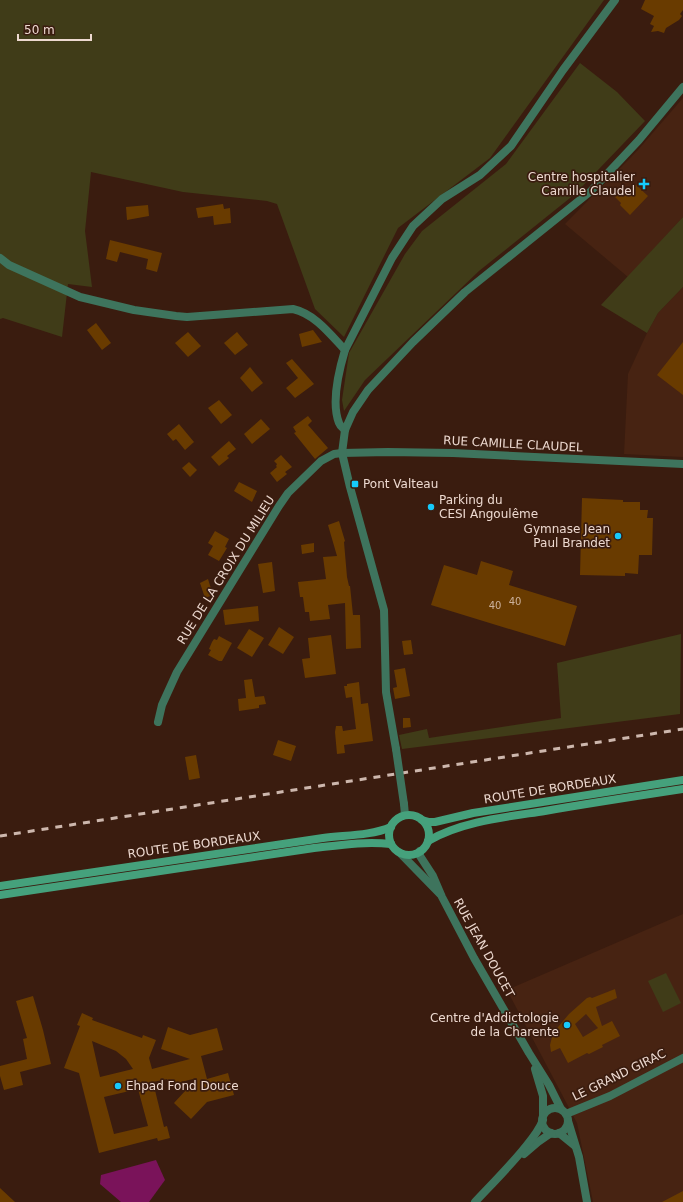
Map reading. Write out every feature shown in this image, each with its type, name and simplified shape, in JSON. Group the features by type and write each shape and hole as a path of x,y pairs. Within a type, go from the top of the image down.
{"main road":[{"name":"ROUTE DE BORDEAUX","path":"422,820 435,822 474,813 683,780"},
{"name":"ROUTE DE BORDEAUX","path":"428,841 448,831 480,823 683,789"},
{"path":"406,815 411,815 422,820 428,830 428,841 425,847 411,855 400,853 391,844 389,832 394,821 406,815"},
{"name":"ROUTE DE BORDEAUX","path":"0,886 323,838 369,833 391,827"},
{"name":"ROUTE DE BORDEAUX","path":"0,895 352,843 378,842 391,844"}],"street":[{"path":"345,430 339,424 335,403 341,363 345,350 392,258 412,226 442,199 480,175 511,146 563,70 615,0"},
{"path":"406,815 386,692 384,610 350,487 342,452 345,430 353,412 368,390 413,342 465,292 592,192 639,140 683,87"},
{"path":"0,258 9,265 80,296 134,310 176,316 187,316 293,309 312,317 345,350"},
{"name":"RUE CAMILLE CLAUDEL","path":"342,452 453,453 683,464"},
{"name":"RUE DE LA CROIX DU MILIEU","path":"158,722 162,705 177,672 279,506 288,493 321,461 334,454 342,452"},
{"name":"RUE JEAN DOUCET","path":"420,851 420,856 433,876 442,897 474,958 549,1085 565,1115 573,1134 579,1157 587,1202"},
{"name":"RUE JEAN DOUCET","path":"400,853 442,897"},
{"name":"RUE JEAN DOUCET","path":"529,1053 540,1082 543,1096 543,1118"},
{"name":"LE GRAND GIRAC","path":"565,1115 610,1096 683,1058"},
{"path":"475,1202 535,1136 546,1113 552,1108 565,1115 566,1128 538,1142 505,1170"},
{"path":"543,1118 545,1128 575,1146"}],"shaded area":[{"path":"0,0 604,0 490,158 398,228 344,337 315,309 277,204 267,201 183,192 91,172 85,231 92,287 68,284 62,337 3,318 0,319"},
{"path":"580,63 617,92 645,121 575,194 479,271 365,380 344,411 342,400 349,353 405,254 422,231 506,164"},
{"name":"Centre hospitalier Camille Claudel","path":"683,98 683,217 628,277 565,224 638,150"},
{"path":"683,217 683,287 658,313 647,333 601,305"},
{"path":"683,287 683,457 624,454 628,374 658,313"},
{"path":"681,634 680,714 402,749 399,735 427,729 429,738 561,718 557,663"},
{"path":"683,914 683,1202 593,1202 577,1123 507,990"},
{"path":"666,973 681,1003 663,1012 648,981"},
{"path":"156,1160 165,1180 149,1202 121,1202 100,1184 101,1175"}],"building":[{"path":"645,0 683,0 683,10 680,14 682,16 679,20 666,28 664,33 658,31 651,32 654,26 650,24 654,16 641,9"},
{"path":"635,184 648,196 630,215 613,195 619,188 626,194"},
{"path":"223,204 224,209 230,208 231,223 214,225 213,216 198,218 196,208"},
{"path":"148,205 149,216 127,220 126,207"},
{"path":"110,240 162,253 157,272 146,269 148,259 120,252 117,262 106,259"},
{"path":"96,323 111,343 102,350 87,330"},
{"path":"313,330 322,342 302,347 299,334"},
{"path":"188,332 201,346 188,357 175,343"},
{"path":"237,332 248,345 235,355 224,343"},
{"path":"683,342 683,395 657,375"},
{"path":"292,359 314,384 295,398 286,388 298,378 286,363"},
{"path":"250,367 263,383 252,392 240,378"},
{"path":"219,400 232,415 221,424 208,408"},
{"path":"308,416 312,421 308,425 328,448 315,459 294,433 296,432 293,427"},
{"path":"261,419 270,429 252,444 244,434"},
{"path":"179,424 194,442 185,450 176,439 173,441 167,434"},
{"path":"229,441 236,449 227,456 229,458 219,466 211,457"},
{"path":"281,455 292,467 285,472 287,474 277,482 270,473 277,467 277,464 274,461"},
{"path":"189,462 197,470 190,477 182,468"},
{"path":"239,482 257,491 252,502 234,491"},
{"name":"Gymnase Jean Paul Brandet","path":"582,498 640,502 640,510 648,510 647,518 653,518 652,555 639,555 638,574 625,573 625,576 580,575"},
{"path":"339,521 345,541 347,577 350,586 353,615 360,615 361,648 346,649 345,603 328,605 330,619 310,621 309,612 305,612 303,597 300,597 298,582 326,579 323,557 337,556 328,525"},
{"path":"215,531 229,539 225,547 227,548 219,561 208,555 213,546 208,543"},
{"path":"314,543 314,552 302,554 301,545"},
{"path":"481,561 513,571 509,585 577,606 565,646 431,605 444,565 477,575"},
{"path":"272,562 275,591 263,593 258,564"},
{"path":"208,579 213,595 205,598 200,583"},
{"path":"258,606 259,621 225,625 223,610"},
{"path":"279,627 294,637 283,654 268,645"},
{"path":"249,629 264,638 252,657 237,648"},
{"path":"331,635 336,674 305,678 302,659 310,658 308,638"},
{"path":"219,636 232,643 222,661 208,655 211,650 209,649 212,642 214,639 217,640"},
{"path":"411,640 413,654 404,655 402,641"},
{"path":"405,668 410,696 395,699 393,688 397,687 394,670"},
{"path":"252,679 255,697 264,696 266,704 259,705 259,708 239,711 238,699 246,698 244,680"},
{"path":"359,682 361,704 368,703 373,741 344,745 345,753 337,754 335,732 336,726 342,726 343,731 356,729 352,697 346,698 344,686"},
{"path":"403,718 410,718 411,727 403,728"},
{"path":"278,740 296,746 291,761 273,755"},
{"path":"196,755 200,778 189,780 185,757"},
{"name":"Centre d'Addictologie de la Charente","path":"615,989 617,998 596,1007 602,1026 612,1021 620,1036 602,1045 603,1047 568,1063 560,1048 551,1052 550,1045 553,1033 569,1014 587,998 592,998","holes":["586,1014 598,1028 583,1037 575,1024"]},
{"path":"33,996 51,1064 20,1072 23,1085 4,1090 0,1076 0,1066 27,1059 23,1039 27,1038 16,1001"},
{"name":"Ehpad Fond Douce","path":"82,1013 93,1018 92,1020 142,1038 143,1035 156,1040 149,1058 152,1069 190,1059 161,1049 168,1027 190,1035 217,1028 223,1050 201,1056 207,1079 228,1073 234,1095 207,1102 191,1119 174,1103 197,1078 169,1085 167,1079 153,1082 164,1127 167,1126 170,1138 158,1141 157,1138 99,1153 79,1073 64,1068 80,1026 77,1025","holes":["92,1041 116,1051 126,1059 133,1069 100,1077","138,1089 148,1126 114,1134 104,1097"]},
{"path":"0,1188 15,1202 0,1202"},
{"path":"683,1191 683,1202 662,1202"}],"railway":[{"path":"0,836 683,729"}],"place":[{"name":"Centre hospitalier Camille Claudel","path":"644,184"},
{"name":"Pont Valteau","path":"355,484"},
{"name":"Parking du CESI Angoulême","path":"431,507"},
{"name":"Gymnase Jean Paul Brandet","path":"618,536"},
{"name":"Centre d'Addictologie de la Charente","path":"567,1025"},
{"name":"Ehpad Fond Douce","path":"118,1086"}]}
